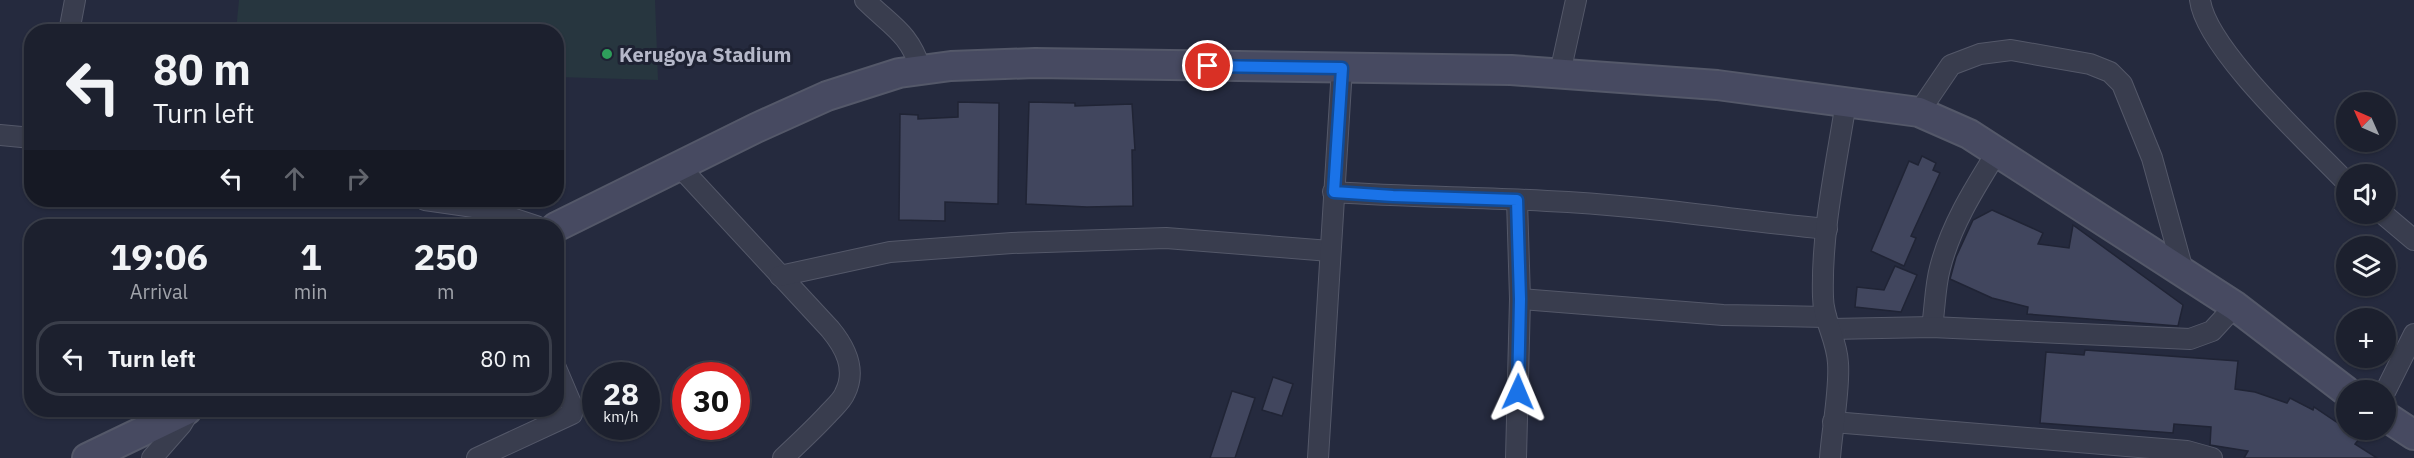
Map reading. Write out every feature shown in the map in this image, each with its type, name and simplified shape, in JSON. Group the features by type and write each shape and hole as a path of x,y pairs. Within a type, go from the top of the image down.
{"main road":[{"path":"564,223 756,128 827,96 874,80 951,66 1035,63 1560,72 1717,85 1919,112 1969,134 2235,306 2336,383"},
{"path":"87,458 173,417"},
{"path":"2396,424 2414,435"}],"street":[{"path":"70,24 75,0"},
{"path":"865,0 906,37 921,70"},
{"path":"1560,72 1576,0"},
{"path":"2200,0 2205,16 2241,73 2336,172"},
{"path":"1919,112 1951,65 1980,54 2011,50 2090,64 2110,72 2122,84 2152,158 2184,274"},
{"path":"1318,458 1342,68"},
{"path":"1830,458 1838,364 1823,296 1827,229 1846,102"},
{"path":"0,135 24,137"},
{"path":"1932,327 1939,270 1950,234 1967,200 1997,152"},
{"path":"680,166 844,345 849,360 850,380 845,395 806,438 783,458"},
{"path":"1334,192 1675,210 1827,229"},
{"path":"1516,458 1520,299 1517,200"},
{"path":"474,207 515,219"},
{"path":"2395,224 2414,240"},
{"path":"780,276 890,252 1012,243 1166,238 1330,251"},
{"path":"1520,299 1828,323 2190,339 2212,331 2235,306"},
{"path":"2391,380 2414,333"},
{"path":"477,458 572,414 573,408 564,387"},
{"path":"152,458 181,425 185,417"},
{"path":"1833,422 2187,451 2212,458"}],"shaded area":[{"name":"Kerugoya Stadium","path":"239,0 655,0 658,80 564,77 564,24 237,24"}],"building":[{"path":"958,102 999,103 998,204 945,202 945,221 899,220 900,114 918,115 918,119 958,117"},
{"path":"1029,102 1075,103 1075,106 1132,104 1135,150 1132,150 1133,206 1087,207 1026,204"},
{"path":"1922,156 1936,163 1933,170 1940,173 1911,236 1916,238 1904,266 1871,251 1909,161 1918,165"},
{"path":"1992,210 2043,233 2038,244 2069,248 2073,225 2183,305 2178,326 2027,314 2028,307 1992,298 1950,279 1956,257 1973,220"},
{"path":"1895,266 1917,275 1901,312 1855,307 1857,287 1884,290"},
{"path":"2085,350 2238,361 2235,389 2255,392 2287,403 2290,398 2313,410 2314,407 2336,422 2336,440 2358,440 2355,444 2377,458 2244,458 2248,451 2210,445 2211,427 2174,424 2173,433 2040,423 2046,352 2084,355"},
{"path":"1273,377 1293,384 1282,416 1262,410"},
{"path":"1232,391 1255,398 1235,458 1210,458"}],"place":[{"name":"Kerugoya Stadium","path":"607,54"}],"route":[{"path":"1208,66 1342,68 1334,192 1517,200 1520,299 1518,392"}]}
